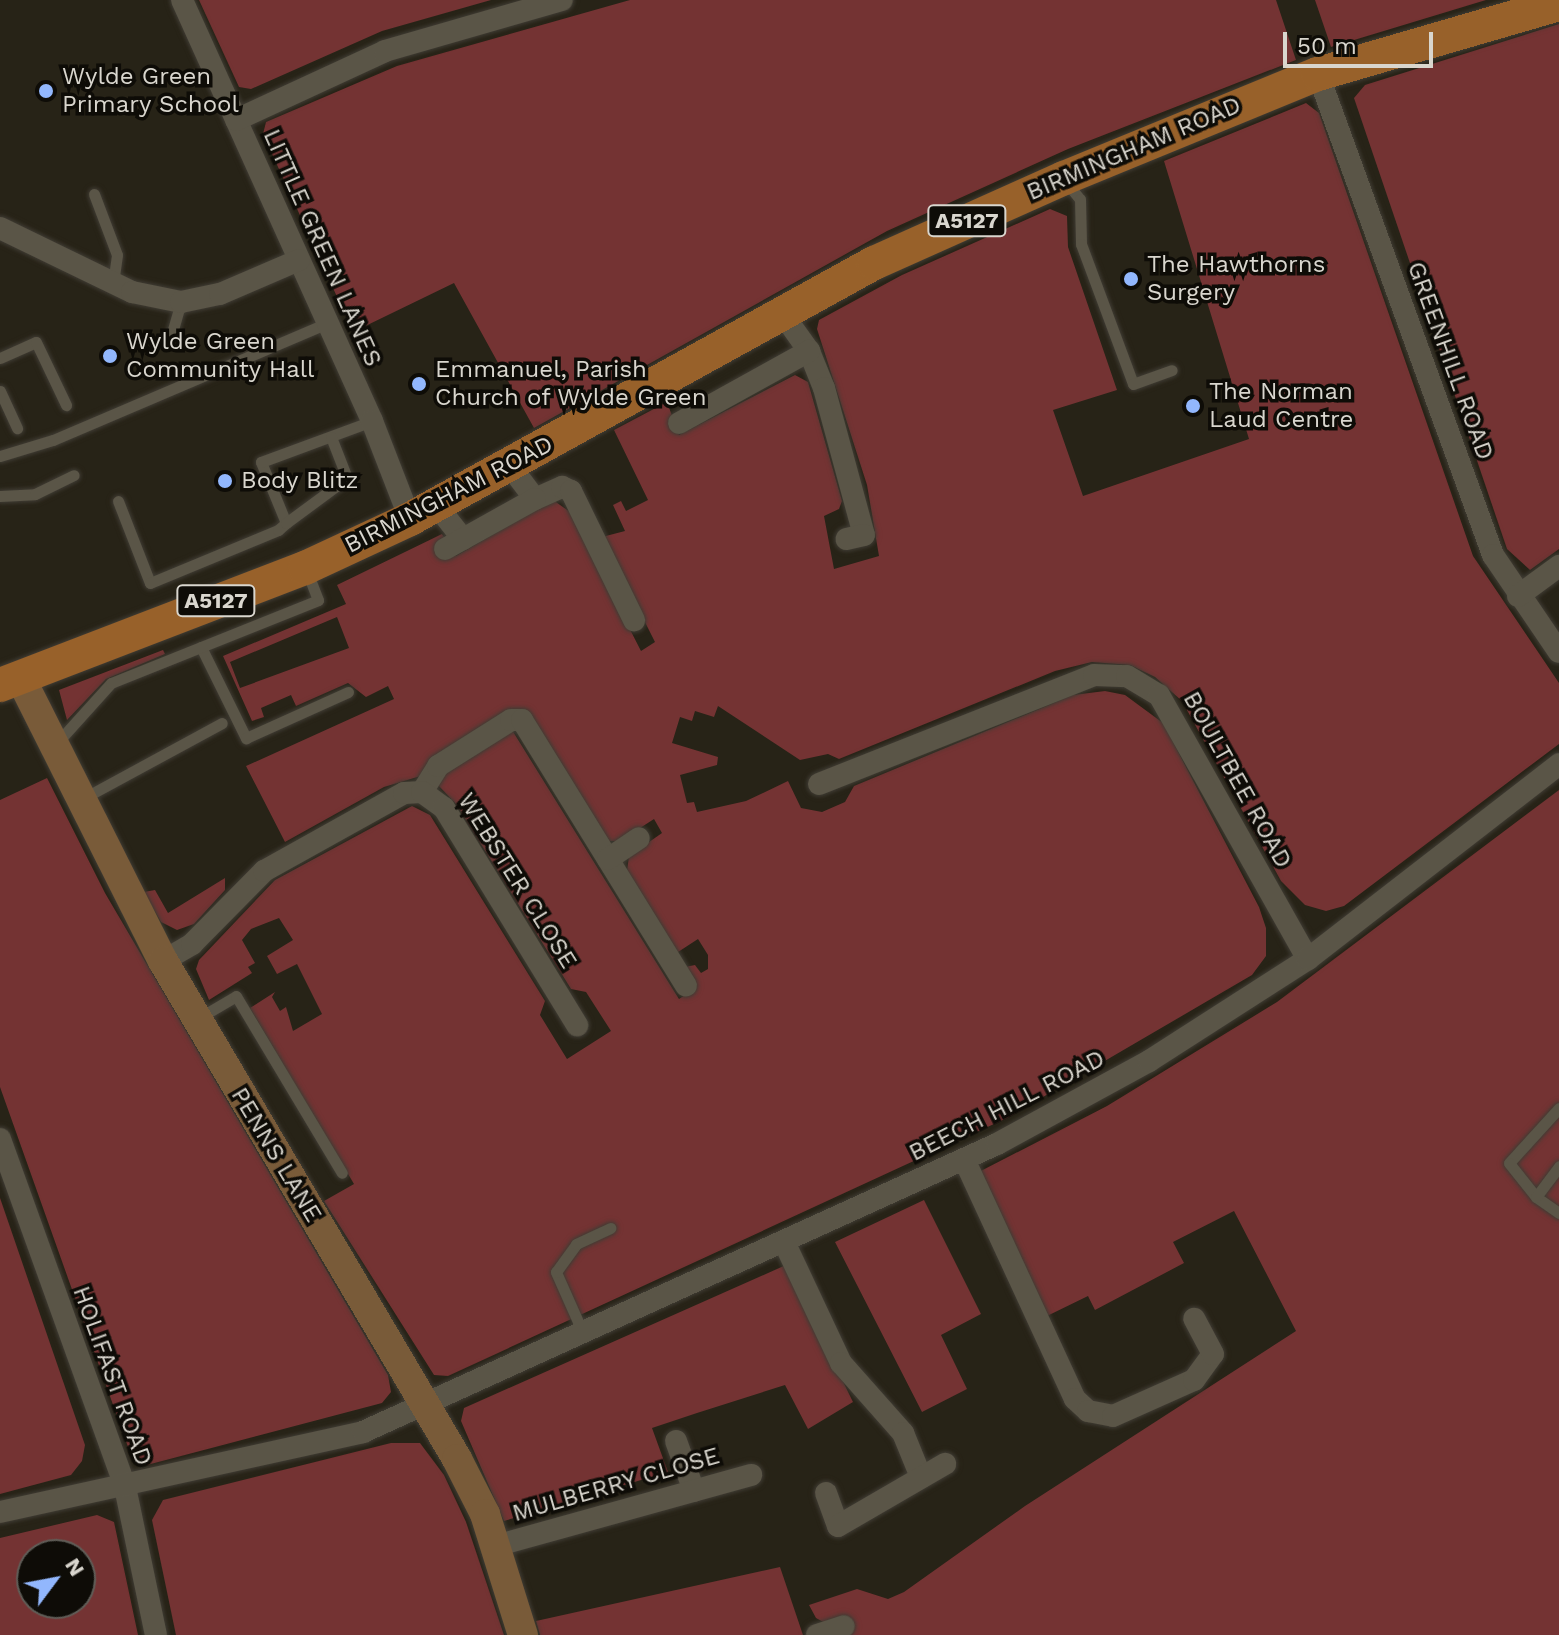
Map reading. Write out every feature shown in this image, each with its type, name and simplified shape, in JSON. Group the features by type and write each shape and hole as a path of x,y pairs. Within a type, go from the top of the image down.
{"main road":[{"name":"BIRMINGHAM ROAD","path":"10,681 305,568 424,512 874,263 1064,178 1318,74 1559,4"},
{"name":"PENNS LANE","path":"10,681 55,745 163,961 427,1405 485,1514 523,1635"}],"street":[{"name":"LITTLE GREEN LANES","path":"182,0 372,421 424,512 454,544 535,499"},
{"path":"236,120 385,51 562,0"},
{"name":"GREENHILL ROAD","path":"1318,74 1493,555 1559,652"},
{"path":"0,228 113,283 181,302 220,294 299,260"},
{"path":"782,313 809,351 824,388 864,535 846,539"},
{"path":"679,423 809,351"},
{"path":"510,466 535,499 562,487 571,491 634,620"},
{"path":"1518,596 1559,566"},
{"name":"BOULTBEE ROAD","path":"819,784 1094,675 1127,676 1159,695 1308,959"},
{"path":"422,792 438,766 511,720 522,720 686,986"},
{"name":"BEECH HILL ROAD","path":"0,1512 125,1487 363,1432 785,1244 964,1159 1149,1061 1308,959 1559,764"},
{"name":"WEBSTER CLOSE","path":"163,961 192,944 264,871 404,793 422,792 444,808 577,1025"},
{"path":"608,859 639,838"},
{"name":"HOLIFAST ROAD","path":"0,1139 125,1487 156,1635"},
{"path":"964,1159 1075,1399 1088,1411 1113,1416 1194,1380 1213,1354 1194,1319"},
{"path":"785,1244 841,1363 903,1433 921,1477"},
{"path":"676,1441 694,1491"},
{"path":"826,1493 838,1526 945,1464"},
{"name":"MULBERRY CLOSE","path":"495,1546 751,1475"},
{"path":"812,1629 844,1626"}],"lane":[{"path":"1064,178 1080,199 1081,244 1133,384 1172,370"},
{"path":"94,194 117,255 113,283"},
{"path":"172,333 181,302"},
{"path":"0,456 327,323"},
{"path":"0,358 36,342 66,405"},
{"path":"0,391 17,428"},
{"path":"286,523 261,462 372,421"},
{"path":"118,501 150,583 286,523 347,478 331,437"},
{"path":"0,496 35,494 74,475"},
{"path":"55,745 111,683 318,600 305,568"},
{"path":"201,647 246,738 348,692"},
{"path":"81,799 222,723"},
{"path":"197,1019 236,996 342,1173"},
{"path":"1559,1108 1551,1111 1509,1163 1536,1197 1559,1213"},
{"path":"1536,1197 1559,1166"},
{"path":"584,1334 556,1272 576,1244 610,1228"}],"shaded area":[{"path":"199,0 491,0 382,31 251,89 239,87"},
{"path":"630,0 1276,0 1296,60 1068,149 887,231 534,428 454,283 353,332 263,134 266,122 397,66"},
{"path":"1315,0 1486,0 1331,47"},
{"path":"1559,24 1559,549 1530,570 1507,549 1354,98 1365,85"},
{"path":"1306,103 1319,113 1473,556 1559,683 1559,744 1344,906 1326,911 1305,905 1281,881 1182,701 1155,677 1130,665 1092,662 1055,671 839,759 828,754 800,760 718,706 714,717 695,711 692,721 680,717 672,743 718,757 717,765 680,775 687,803 694,802 697,812 746,801 788,781 801,808 822,812 845,802 854,786 1073,695 1105,691 1125,695 1163,723 1259,907 1266,928 1266,956 1252,975 1007,1118 448,1376 434,1375 324,1201 354,1184 250,1008 275,992 272,997 280,1011 286,1007 293,1031 322,1014 297,964 277,974 267,956 293,940 279,918 251,929 242,940 255,963 248,967 252,973 209,1000 196,969 199,960 275,880 412,806 430,815 545,1001 540,1015 567,1059 611,1031 586,992 571,989 456,804 438,785 445,768 512,730 679,999 694,989 685,967 695,965 701,973 708,969 708,955 698,939 675,954 627,871 629,856 662,833 654,819 620,841 607,841 532,718 424,775 384,787 285,842 246,766 394,699 388,686 366,697 348,683 296,706 291,695 261,708 264,717 252,721 223,656 346,604 337,585 442,534 456,556 553,500 570,512 641,651 655,642 602,537 625,531 613,505 621,501 626,511 648,500 614,430 667,402 679,435 795,375 808,382 842,501 839,509 824,516 834,569 879,556 867,485 817,329 819,320 902,275 1050,209 1067,216 1068,247 1117,390 1053,410 1083,496 1249,439 1164,161","holes":["337,617 349,648 240,688 230,662"]},
{"path":"163,650 165,654 106,679 67,720 59,690"},
{"path":"47,778 105,893 388,1375 391,1392 382,1403 147,1465 133,1461 0,1087 0,800"},
{"path":"1559,790 1559,1635 847,1635 816,1618 809,1605 857,1589 888,1599 904,1592 1025,1506 1296,1331 1234,1211 1173,1242 1184,1263 1095,1310 1088,1296 1047,1316 975,1174 1107,1106 1277,1002"},
{"path":"225,878 225,890 194,924 177,930 161,922 144,892 155,890 168,913"},
{"path":"0,1198 85,1445 82,1461 71,1475 0,1494"},
{"path":"924,1200 981,1314 941,1335 967,1389 922,1412 835,1242"},
{"path":"786,1265 853,1402 808,1429 785,1385 652,1428 668,1472 504,1521 461,1421 464,1408"},
{"path":"391,1443 420,1443 444,1475 466,1522 504,1635 176,1635 152,1520 163,1500"},
{"path":"97,1515 114,1522 138,1635 0,1635 0,1538"},
{"path":"780,1567 803,1635 540,1635 536,1621"}],"place":[{"name":"Wylde Green Primary School","path":"46,91"},
{"name":"The Hawthorns Surgery","path":"1131,279"},
{"name":"Wylde Green Community Hall","path":"110,356"},
{"name":"Emmanuel, Parish Church of Wylde Green","path":"419,384"},
{"name":"The Norman Laud Centre","path":"1193,406"},
{"name":"Body Blitz","path":"225,481"}]}
